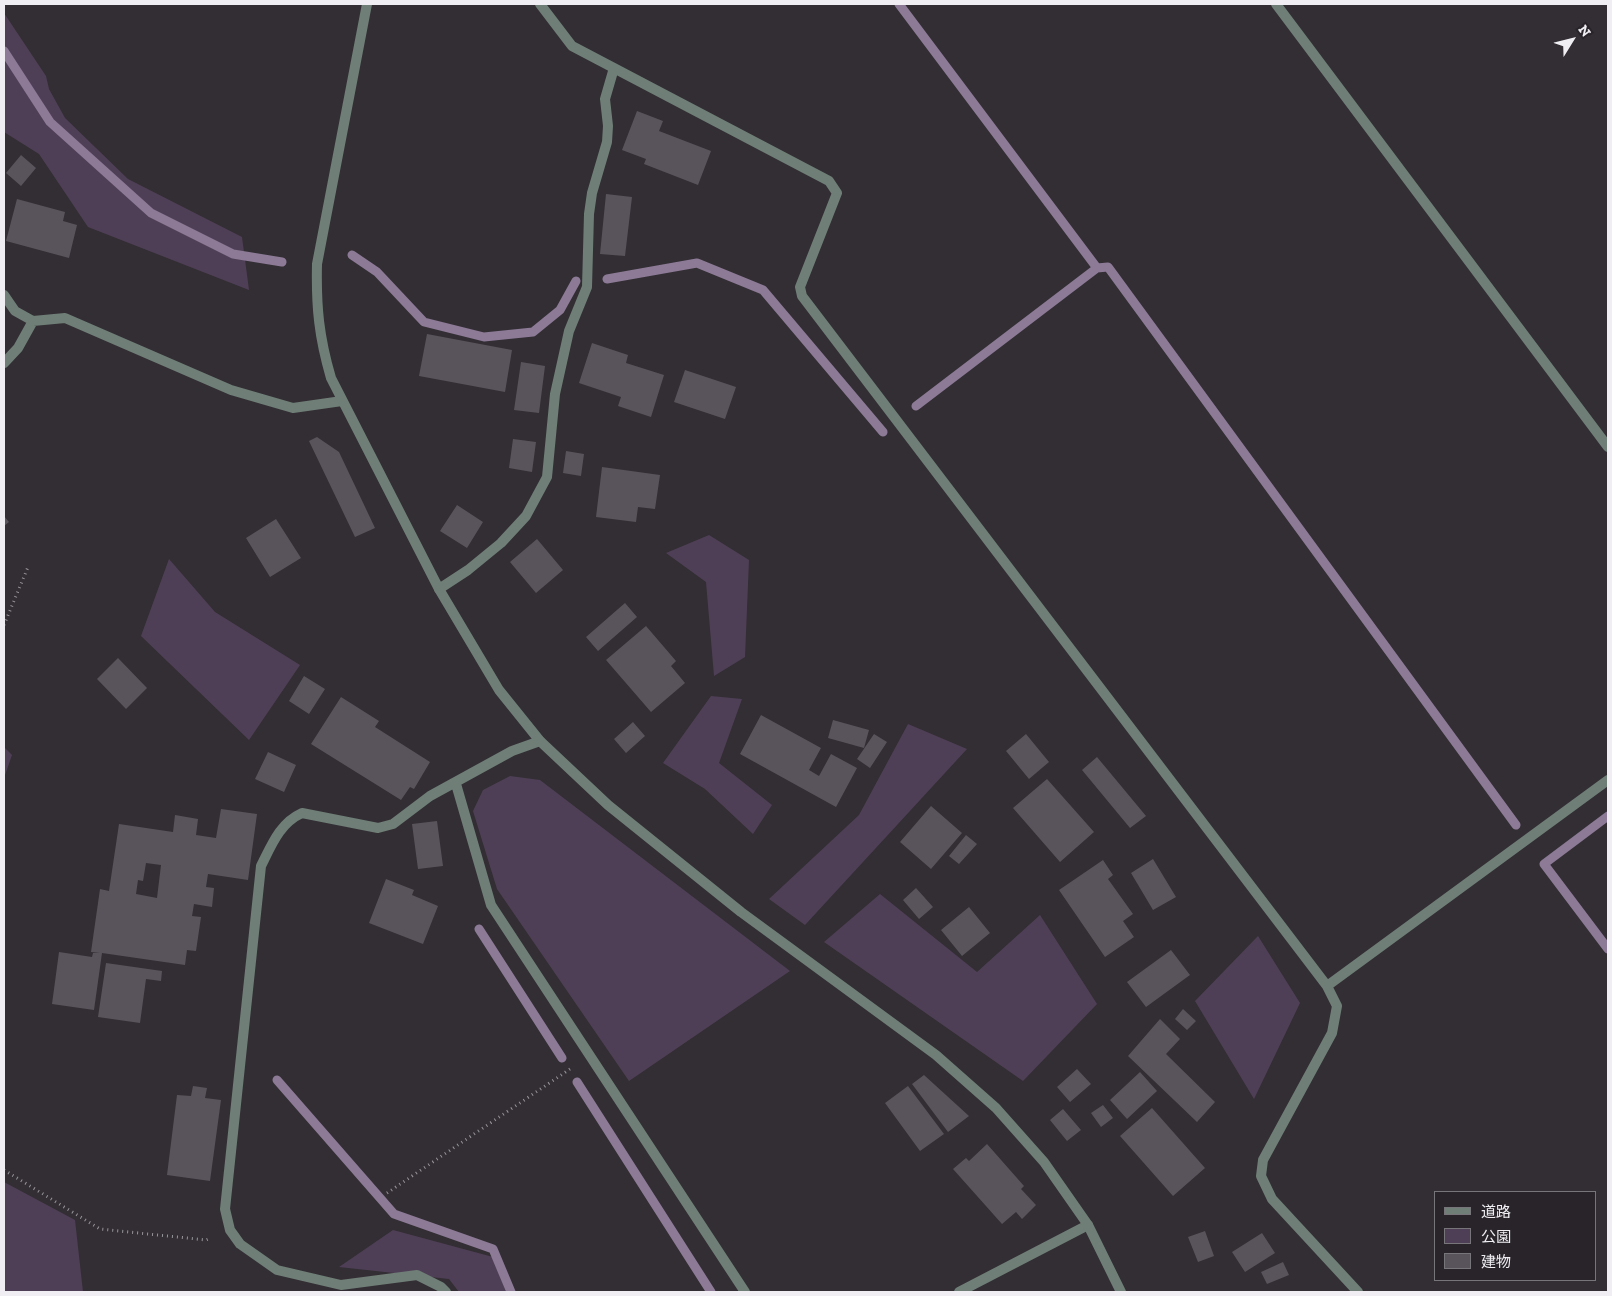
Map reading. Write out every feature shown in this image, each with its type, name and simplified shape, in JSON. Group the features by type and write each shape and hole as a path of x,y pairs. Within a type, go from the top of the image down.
{"street":[{"path":"367,4 318,264 316,305 322,349 331,378 439,589 499,690 540,741 608,806 741,912 936,1054 996,1108 1044,1162 1088,1225 1121,1292"},
{"path":"540,4 572,46 829,181 837,193 800,287 802,296 1327,986 1337,1006 1332,1033 1263,1160 1261,1176 1272,1199 1358,1292"},
{"path":"1276,4 1608,447"},
{"path":"439,589 468,570 501,542 526,516 547,477 554,394 570,331 586,287 589,214 592,192 607,142 608,126 605,99 614,68"},
{"path":"4,295 15,311 34,321 65,318 231,390 293,408 342,401"},
{"path":"4,363 18,348 34,321"},
{"path":"446,1292 441,1286 417,1276 341,1285 277,1270 240,1244 230,1230 225,1210 261,866 277,833 292,818 302,813 378,828 394,824 430,796 456,784 512,751 540,741"},
{"path":"1327,986 1608,780"},
{"path":"456,784 491,905 745,1292"},
{"path":"959,1292 1088,1225"}],"path":[{"path":"4,625 28,567"},
{"path":"387,1193 590,1055"},
{"path":"4,1170 100,1229 206,1240 230,1230"}],"green space":[{"path":"4,13 46,76 49,89 65,118 128,179 242,237 249,290 88,227 39,154 4,132"},
{"path":"709,535 749,560 745,657 714,676 706,582 666,553"},
{"path":"169,559 215,612 300,665 249,740 141,636"},
{"path":"711,696 742,699 719,763 772,805 753,834 705,789 663,763"},
{"path":"908,724 967,749 805,925 769,899 859,815"},
{"path":"4,747 12,755 4,778"},
{"path":"510,776 540,780 790,971 629,1081 497,889 473,811 483,790"},
{"path":"880,894 977,972 1040,915 1097,1004 1023,1081 824,942"},
{"path":"1258,936 1300,1003 1254,1099 1195,1001"},
{"path":"4,1182 75,1220 83,1292 4,1292"},
{"path":"393,1230 493,1257 506,1292 459,1292 449,1279 339,1267"}],"building":[{"path":"637,111 663,121 659,131 711,151 698,185 644,164 646,159 622,150"},
{"path":"21,155 36,168 21,186 6,173"},
{"path":"606,194 632,197 625,256 600,254"},
{"path":"17,199 65,212 63,221 77,225 69,258 6,241"},
{"path":"427,334 512,350 505,392 419,376"},
{"path":"592,343 628,355 626,363 664,375 651,417 618,406 621,397 579,383"},
{"path":"521,362 545,366 539,413 514,410"},
{"path":"685,370 736,387 725,419 674,402"},
{"path":"317,437 339,452 375,528 355,537 309,441"},
{"path":"513,439 536,442 532,472 509,468"},
{"path":"566,451 584,454 581,476 563,473"},
{"path":"602,467 660,475 655,509 638,507 636,522 596,517"},
{"path":"457,505 483,522 467,548 440,531"},
{"path":"4,516 9,522 4,526"},
{"path":"276,519 301,558 270,577 246,538"},
{"path":"537,539 563,570 536,593 510,562"},
{"path":"625,603 637,617 598,651 586,637"},
{"path":"646,626 676,661 671,666 685,683 651,712 606,660"},
{"path":"118,658 147,688 126,709 97,679"},
{"path":"304,676 325,689 309,714 289,701"},
{"path":"341,697 379,721 375,727 430,762 414,789 410,787 401,800 311,744"},
{"path":"761,715 821,748 809,770 819,776 831,754 857,768 836,807 740,754"},
{"path":"833,720 869,730 864,748 828,738"},
{"path":"633,722 645,736 626,753 614,739"},
{"path":"874,734 887,742 870,768 857,759"},
{"path":"1026,734 1049,762 1029,779 1006,751"},
{"path":"268,752 296,765 284,792 255,779"},
{"path":"1097,757 1146,816 1130,828 1082,770"},
{"path":"1047,779 1094,832 1060,862 1013,808"},
{"path":"931,806 962,833 931,869 900,842"},
{"path":"221,809 257,814 248,880 208,874 206,887 214,888 212,907 194,904 192,916 201,917 196,951 187,950 185,965 102,953 94,1010 52,1004 59,952 92,957 93,953 100,953 91,952 100,889 109,891 119,824 173,832 175,815 198,819 196,835 216,838","holes":["146,863 161,865 157,898 136,894 138,880 143,881"]},
{"path":"437,821 443,866 418,869 412,824"},
{"path":"966,835 977,844 959,864 949,856"},
{"path":"1153,859 1176,897 1153,910 1131,873"},
{"path":"1103,860 1113,875 1108,879 1133,914 1123,921 1134,937 1105,957 1059,890"},
{"path":"386,879 414,890 412,895 438,906 423,944 369,923"},
{"path":"916,888 933,907 919,919 903,900"},
{"path":"969,907 990,933 962,956 941,930"},
{"path":"1171,950 1190,975 1146,1007 1127,982"},
{"path":"106,963 162,971 161,981 146,979 140,1023 98,1017"},
{"path":"1183,1009 1196,1021 1187,1030 1175,1019"},
{"path":"1160,1019 1180,1039 1166,1054 1215,1102 1197,1122 1128,1056"},
{"path":"1077,1069 1091,1084 1070,1102 1057,1087"},
{"path":"1140,1072 1157,1091 1127,1119 1110,1100"},
{"path":"924,1075 969,1116 948,1132 912,1084"},
{"path":"193,1086 207,1088 205,1098 221,1100 210,1181 167,1175 177,1095 191,1096"},
{"path":"908,1086 944,1134 920,1151 885,1103"},
{"path":"1103,1105 1113,1118 1101,1127 1091,1113"},
{"path":"1152,1108 1205,1168 1173,1196 1120,1136"},
{"path":"1063,1109 1081,1130 1067,1141 1050,1120"},
{"path":"987,1144 1024,1186 1021,1189 1036,1205 1022,1219 1016,1212 1002,1224 953,1169 966,1158 969,1161"},
{"path":"1205,1231 1214,1256 1198,1262 1188,1237"},
{"path":"1262,1233 1275,1253 1245,1272 1232,1252"},
{"path":"1283,1262 1289,1275 1267,1284 1261,1272"}],"waterway":[{"path":"899,4 1097,268 1108,267 1516,825"},
{"path":"4,51 50,122 151,213 233,254 282,262"},
{"path":"352,255 377,272 424,322 484,337 533,332 560,310 576,281"},
{"path":"607,279 697,263 763,290 883,432"},
{"path":"916,406 1097,268"},
{"path":"1608,816 1544,864 1608,949"},
{"path":"479,929 562,1058"},
{"path":"277,1080 394,1214 493,1249 511,1292"},
{"path":"577,1082 711,1292"}]}
